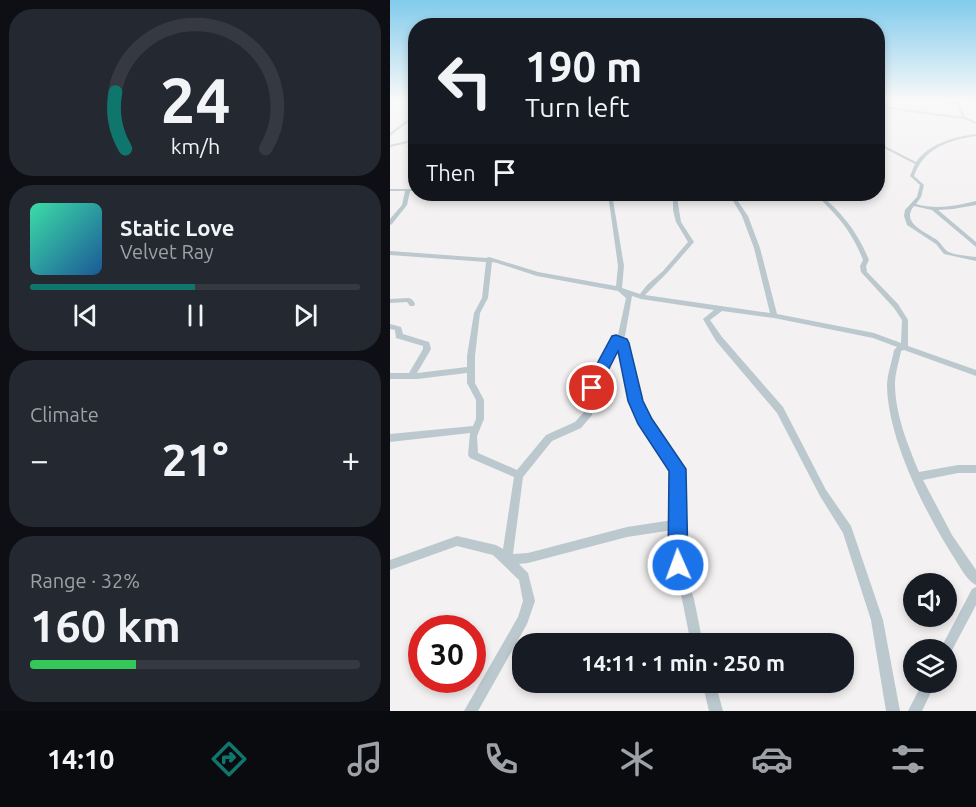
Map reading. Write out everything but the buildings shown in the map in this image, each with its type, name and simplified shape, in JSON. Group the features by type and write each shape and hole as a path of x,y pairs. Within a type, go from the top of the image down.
{"street":[{"path":"976,135 951,139 930,150 915,163 912,176 922,185 915,205 908,210 907,216 910,225 938,243 946,253 976,259"},
{"path":"390,146 408,142"},
{"path":"885,148 915,163"},
{"path":"390,190 408,190 404,205 390,223"},
{"path":"611,201 621,266 619,289"},
{"path":"641,297 691,242 689,235 679,223 675,201"},
{"path":"735,201 745,216 757,248 774,316"},
{"path":"828,201 859,240 866,260 863,266 864,272 896,306 905,320 905,345"},
{"path":"915,205 932,208 976,204"},
{"path":"932,208 976,245"},
{"path":"390,253 489,259 537,274 619,289 641,297 774,316 874,336 905,345 976,373"},
{"path":"489,259 485,298 477,313 473,331 471,383 480,400 480,419 473,436 472,455 519,475"},
{"path":"507,560 519,475 549,438 578,425 589,412 587,403 592,388 616,340 621,336 629,297 619,289"},
{"path":"390,302 409,300 412,304"},
{"path":"720,309 706,319 719,339 780,410 823,493 847,530 877,620 893,711"},
{"path":"390,326 399,329 399,336 426,344 427,349 412,375"},
{"path":"616,340 623,343 636,401 646,424 678,469 678,565 695,633"},
{"path":"905,345 898,350 891,384 895,412 917,477 954,547 976,579"},
{"path":"390,376 417,376 471,370"},
{"path":"390,438 476,429"},
{"path":"917,477 958,469 976,469"},
{"path":"507,560 528,558 627,532 677,524"},
{"path":"390,565 457,542 496,550 524,577 529,601 523,620 471,711"},
{"path":"952,639 976,593"},
{"path":"711,693 716,711"},
{"path":"915,711 924,693"}],"route":[{"path":"592,388 616,340 623,343 636,401 646,424 678,469 679,494 676,510 678,565"}]}
